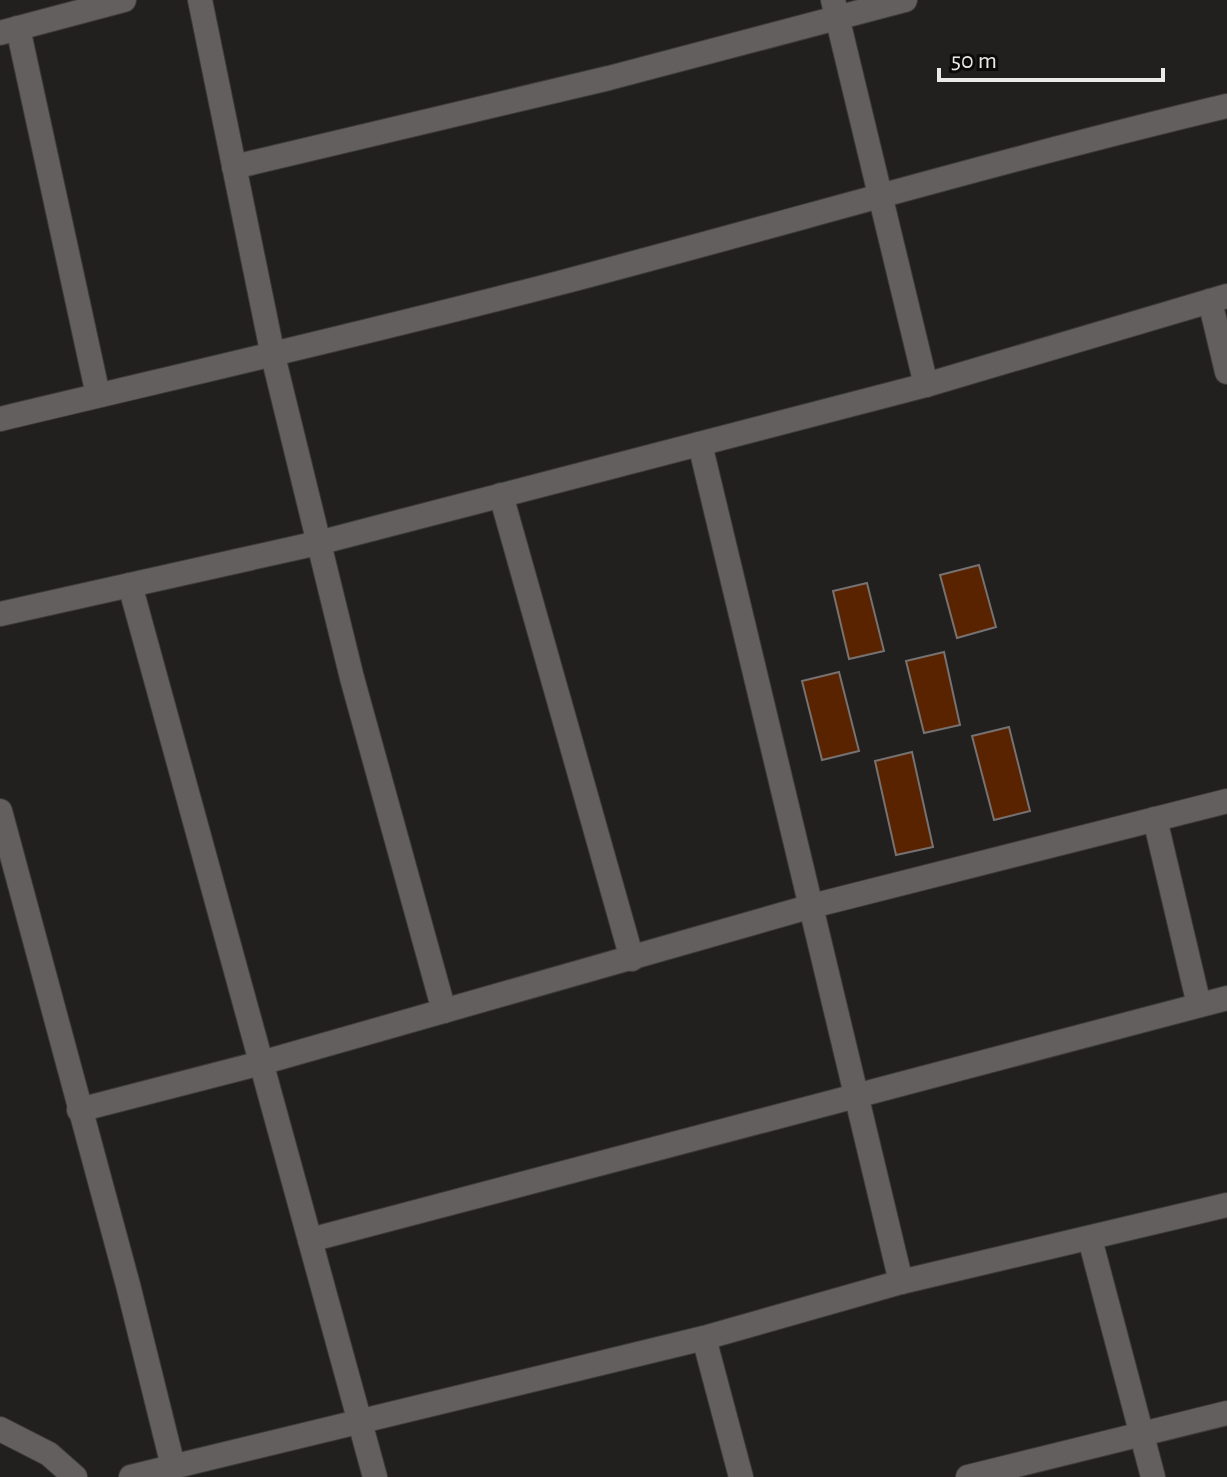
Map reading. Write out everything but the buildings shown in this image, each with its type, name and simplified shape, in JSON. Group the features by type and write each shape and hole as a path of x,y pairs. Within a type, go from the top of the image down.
{"street":[{"path":"98,395 9,30 124,0"},
{"path":"200,0 273,356 318,543 444,1011"},
{"path":"234,167 609,78 836,9 905,0"},
{"path":"836,9 926,385"},
{"path":"0,419 273,356 566,281 879,194 1227,106"},
{"path":"0,614 318,543 700,444 926,385 1218,298 1227,372"},
{"path":"700,444 901,1282"},
{"path":"501,495 632,959"},
{"path":"130,585 375,1477"},
{"path":"79,1110 261,1063 812,906 1227,801"},
{"path":"0,811 128,1285 173,1466"},
{"path":"1155,819 1199,1005"},
{"path":"310,1240 1227,998"},
{"path":"131,1477 704,1338 901,1282 1227,1205"},
{"path":"1090,1239 1153,1477"},
{"path":"704,1338 741,1477"},
{"path":"968,1477 1227,1413"},
{"path":"0,1429 49,1454 75,1477"}]}
